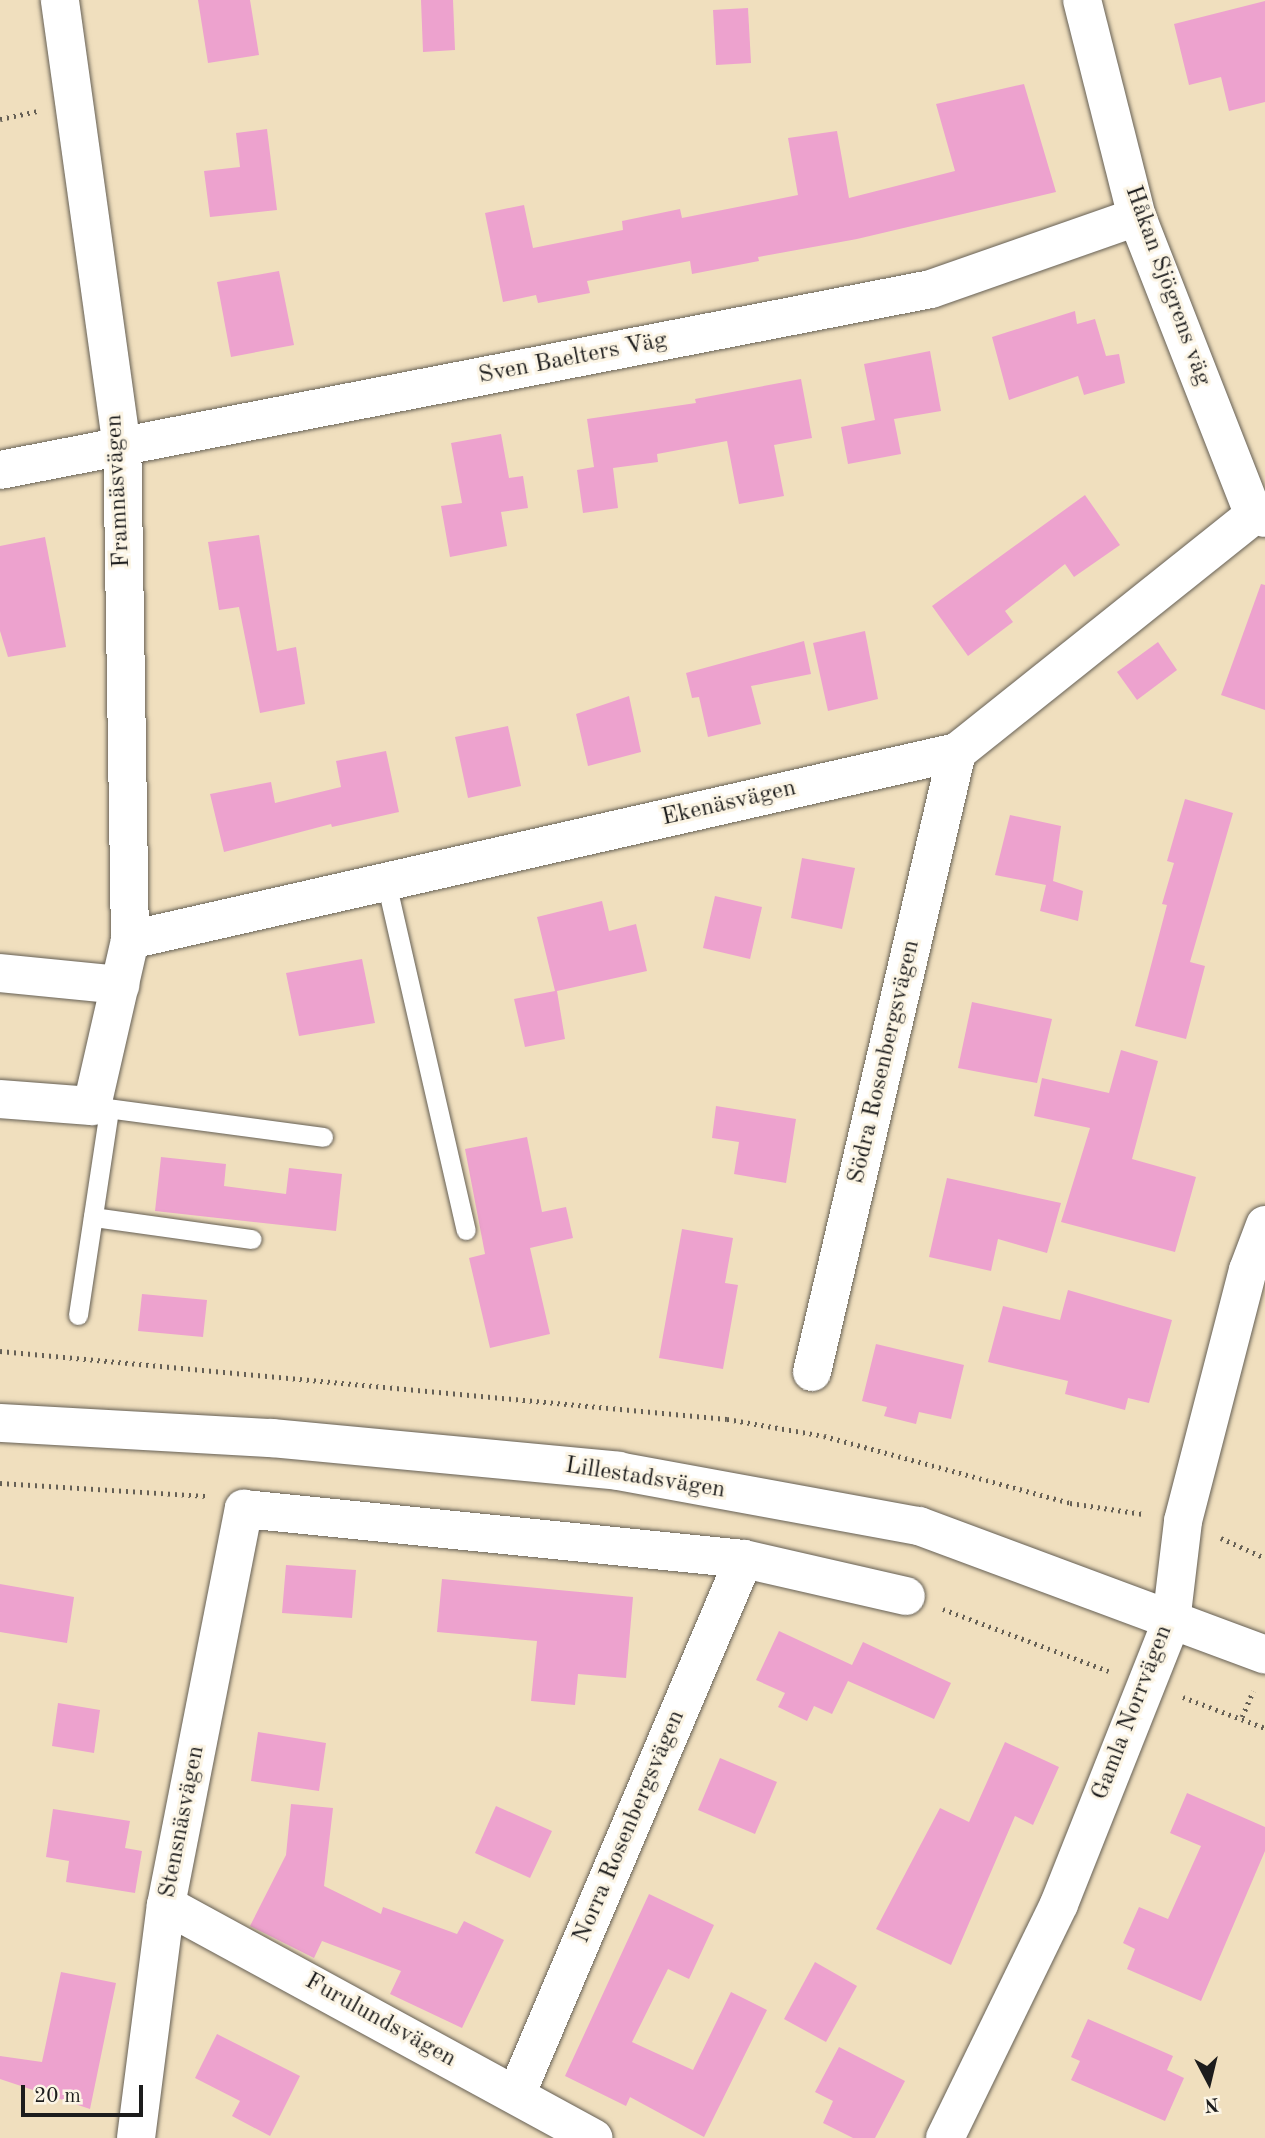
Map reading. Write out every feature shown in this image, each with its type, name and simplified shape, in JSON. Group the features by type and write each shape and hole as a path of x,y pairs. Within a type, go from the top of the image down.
{"street":[{"name":"Framnäsvägen","path":"60,0 122,448 130,940 120,985 101,1108"},
{"name":"Håkan Sjögrens väg","path":"1082,0 1137,217 1259,517"},
{"name":"Sven Baelters Väg","path":"0,470 930,289 1137,217"},
{"name":"Ekenäsvägen","path":"130,940 957,752 1259,517"},
{"name":"Södra Rosenbergsvägen","path":"812,1371 957,752"},
{"path":"0,973 120,985"},
{"path":"0,1099 101,1108"},
{"name":"Gamla Norrvägen","path":"945,2138 1059,1904 1143,1684 1171,1622 1184,1521 1248,1270 1265,1225"},
{"name":"Lillestadsvägen","path":"0,1423 272,1438 618,1471 919,1526 1265,1656"},
{"path":"244,1509 744,1559 906,1595"},
{"name":"Stensnäsvägen","path":"136,2138 166,1905 244,1509"},
{"name":"Norra Rosenbergsvägen","path":"516,2095 744,1559"},
{"name":"Furulundsvägen","path":"166,1905 594,2138"}],"lane":[{"path":"386,882 466,1230"},
{"path":"78,1315 93,1217 101,1108 323,1137"},
{"path":"93,1217 251,1239"}],"path":[{"path":"0,1351 727,1419 824,1436 1070,1503 1184,1521 1265,1558"},
{"path":"0,1483 205,1494 244,1509"},
{"path":"906,1595 1265,1728"}],"building":[{"path":"198,0 250,0 259,55 208,63"},
{"path":"421,0 453,0 455,50 423,52"},
{"path":"1265,1 1265,102 1229,111 1221,77 1189,85 1174,24"},
{"path":"748,8 751,63 716,65 713,10"},
{"path":"1024,84 1056,192 857,239 758,257 759,261 692,274 690,261 587,281 590,293 538,303 536,295 503,302 485,213 524,205 533,248 623,230 622,221 680,209 682,218 798,195 788,138 837,131 849,198 955,171 936,104"},
{"path":"267,129 277,210 210,217 204,171 240,167 236,133"},
{"path":"279,271 294,345 231,357 217,282"},
{"path":"1075,311 1077,324 1095,319 1106,356 1119,354 1125,383 1084,395 1078,376 1009,400 992,337"},
{"path":"930,351 941,411 894,419 901,454 848,464 841,427 875,420 864,364"},
{"path":"801,379 812,438 774,445 784,496 739,504 727,441 657,454 658,462 613,468 618,508 583,513 577,470 594,467 587,419 696,403 695,399"},
{"path":"501,434 509,478 523,476 528,508 501,512 507,546 450,557 441,506 462,503 451,443"},
{"path":"1085,495 1120,545 1074,577 1065,564 1005,611 1013,622 968,656 932,606"},
{"path":"259,535 277,651 296,647 305,704 260,713 239,607 219,610 208,542"},
{"path":"45,537 66,647 8,657 0,631 0,546"},
{"path":"1261,584 1265,585 1265,710 1221,695"},
{"path":"865,631 878,699 828,711 813,643"},
{"path":"804,641 811,674 751,686 761,724 708,737 699,697 692,698 686,673"},
{"path":"1158,642 1177,670 1137,700 1117,672"},
{"path":"629,696 641,752 588,766 576,714"},
{"path":"508,726 521,786 468,798 455,737"},
{"path":"386,751 399,812 332,827 331,824 224,852 210,794 271,782 275,803 341,787 336,761"},
{"path":"1185,799 1233,813 1190,962 1205,966 1186,1039 1135,1026 1167,905 1162,904 1174,863 1167,861"},
{"path":"1010,815 1061,826 1053,881 1083,891 1078,921 1040,911 1046,885 995,875"},
{"path":"802,858 855,868 842,929 791,918"},
{"path":"715,896 762,907 750,959 703,948"},
{"path":"602,901 609,931 636,924 647,971 557,991 565,1039 525,1047 514,999 555,991 537,917"},
{"path":"362,959 375,1023 299,1036 286,973"},
{"path":"972,1002 1052,1019 1037,1083 958,1068"},
{"path":"1121,1050 1158,1061 1132,1159 1196,1177 1175,1252 1061,1222 1090,1128 1034,1116 1042,1078 1109,1093"},
{"path":"716,1106 796,1119 786,1183 734,1174 739,1142 712,1138"},
{"path":"527,1137 542,1212 566,1207 573,1238 530,1248 550,1334 490,1348 469,1258 485,1254 465,1149"},
{"path":"161,1157 226,1164 224,1186 286,1194 289,1168 342,1174 336,1231 155,1211"},
{"path":"947,1178 1061,1203 1047,1253 998,1239 991,1271 929,1257"},
{"path":"682,1229 733,1238 725,1283 738,1285 723,1369 659,1358"},
{"path":"1068,1290 1172,1320 1149,1403 1128,1398 1125,1410 1065,1394 1068,1381 988,1362 1003,1306 1060,1320"},
{"path":"142,1294 207,1300 203,1337 138,1331"},
{"path":"876,1344 964,1365 951,1419 919,1412 916,1424 884,1416 887,1407 862,1401"},
{"path":"286,1565 356,1570 352,1618 282,1613"},
{"path":"442,1579 633,1597 626,1678 578,1674 575,1705 531,1701 537,1641 437,1632"},
{"path":"0,1584 74,1597 67,1643 0,1632"},
{"path":"779,1631 852,1665 863,1642 951,1683 934,1719 848,1681 832,1714 814,1706 807,1721 778,1707 785,1693 756,1680"},
{"path":"58,1703 100,1710 94,1753 52,1746"},
{"path":"258,1732 326,1743 319,1791 251,1781"},
{"path":"1005,1742 1059,1767 1033,1825 1015,1816 951,1965 876,1929 940,1808 969,1822"},
{"path":"720,1758 777,1782 755,1834 698,1810"},
{"path":"1187,1793 1265,1827 1265,1851 1201,2001 1127,1969 1135,1949 1123,1943 1139,1907 1168,1919 1201,1846 1170,1833"},
{"path":"291,1804 333,1808 324,1886 381,1914 383,1907 457,1934 464,1921 504,1940 462,2028 390,1994 401,1971 322,1941 314,1958 250,1926 286,1855"},
{"path":"496,1806 552,1831 530,1878 475,1853"},
{"path":"53,1809 130,1821 125,1848 142,1851 135,1893 66,1882 69,1861 46,1857"},
{"path":"649,1894 714,1925 689,1979 668,1969 632,2042 693,2070 731,1992 767,2010 704,2137 630,2097 626,2106 565,2076"},
{"path":"815,1962 857,1986 826,2042 784,2019"},
{"path":"61,1972 116,1983 90,2109 0,2079 0,2056 42,2062"},
{"path":"1088,2019 1173,2056 1167,2070 1184,2078 1165,2121 1071,2080 1080,2061 1071,2057"},
{"path":"217,2034 300,2076 270,2136 232,2116 240,2101 195,2078"},
{"path":"839,2047 905,2081 875,2138 853,2138 823,2123 833,2101 815,2092"}]}
